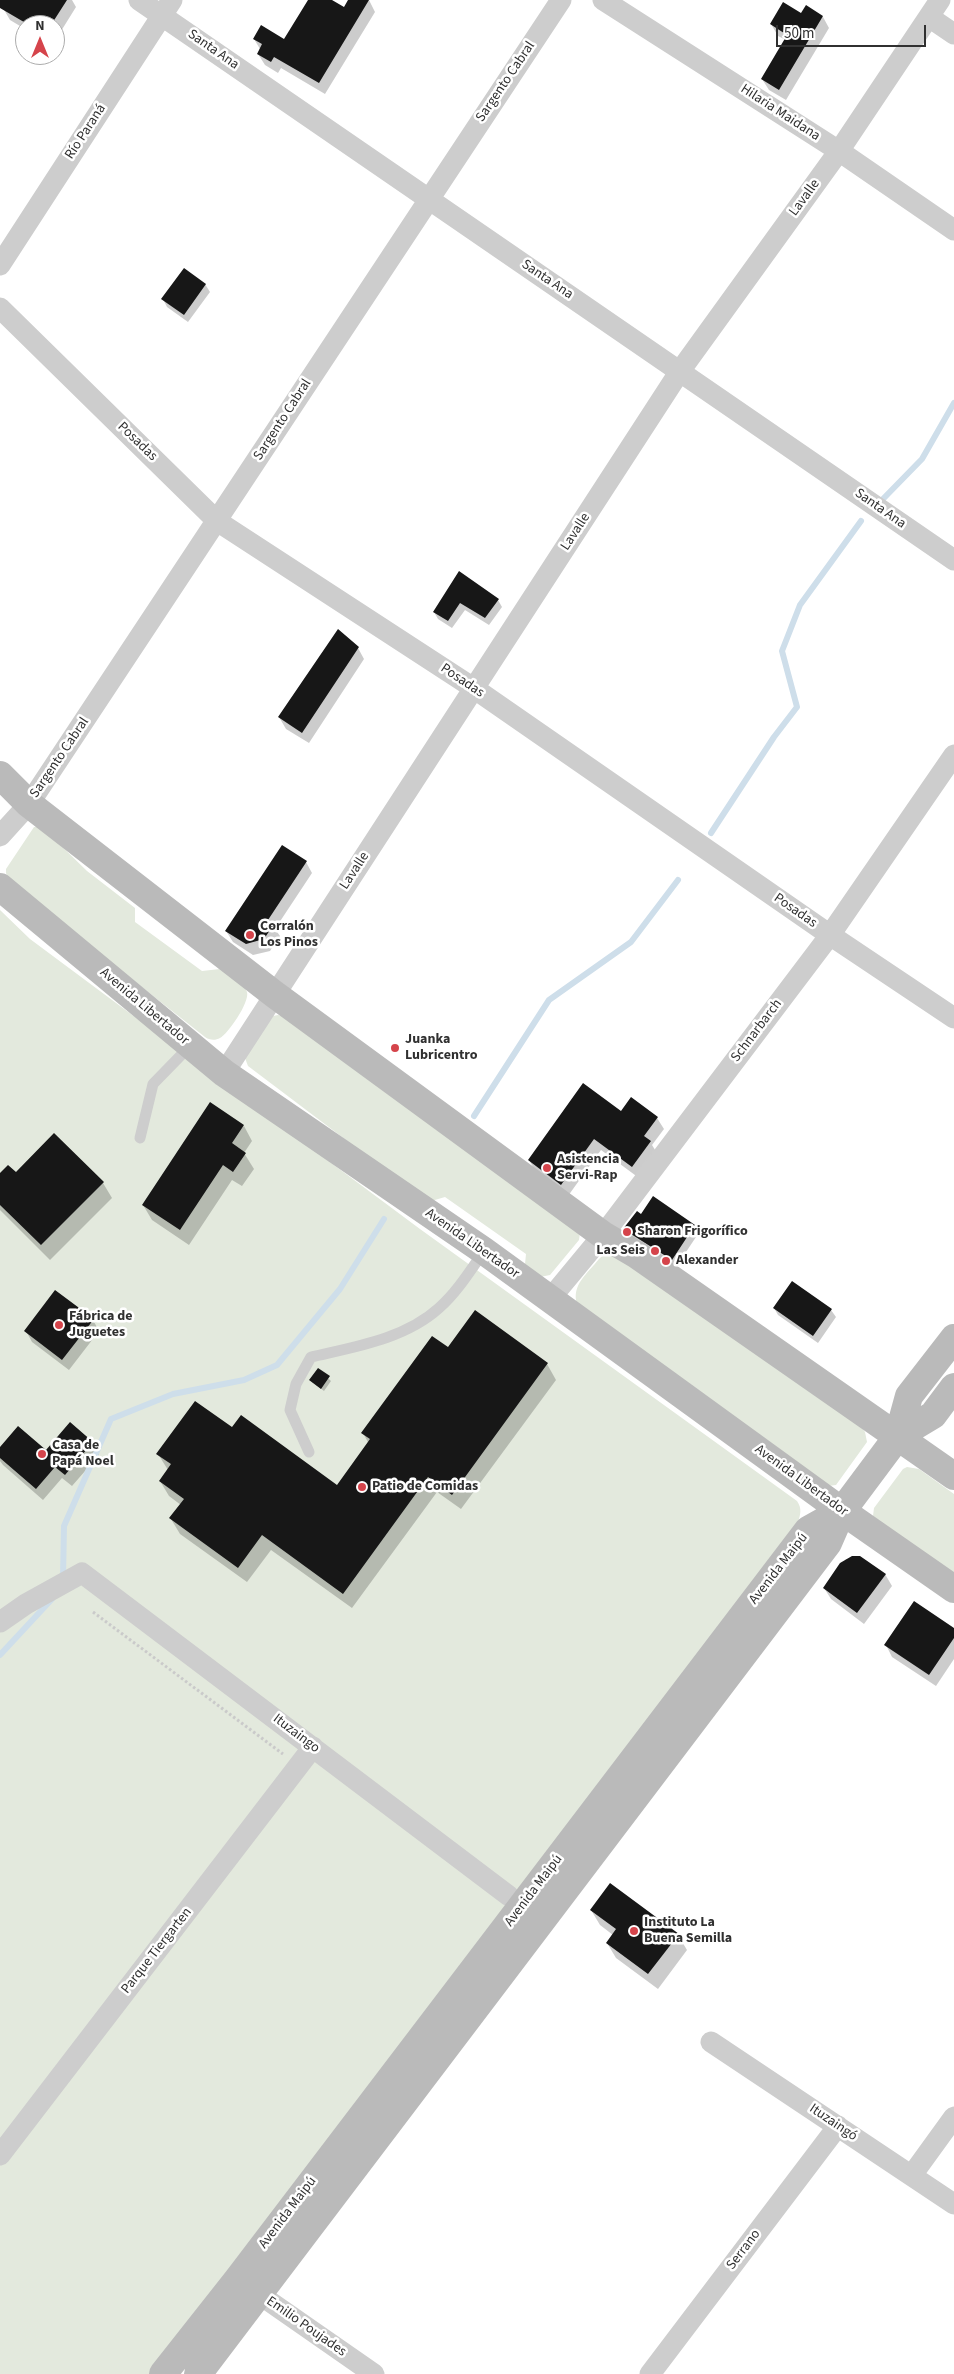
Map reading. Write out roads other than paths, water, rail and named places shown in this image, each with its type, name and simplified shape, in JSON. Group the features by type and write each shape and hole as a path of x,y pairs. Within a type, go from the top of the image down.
{"main road":[{"path":"0,775 29,804 274,994 603,1235 637,1255 954,1476"},
{"name":"Avenida Libertador","path":"0,887 224,1073 484,1251 842,1512 954,1590"},
{"path":"898,1436 909,1396 954,1338"},
{"path":"898,1436 933,1415 954,1387"},
{"name":"Avenida Maipú","path":"162,2374 249,2287 822,1551 842,1512 898,1436"},
{"name":"Avenida Maipú","path":"198,2374 249,2287"}],"street":[{"name":"Santa Ana","path":"139,0 167,7 428,198 954,560"},
{"name":"Sargento Cabral","path":"0,836 29,804 428,198 561,0"},
{"name":"Hilaria Maidana","path":"603,0 839,151 954,230"},
{"name":"Río Paraná","path":"0,265 167,7"},
{"name":"Lavalle","path":"224,1073 680,371 839,151 935,8"},
{"path":"935,8 954,34"},
{"name":"Posadas","path":"0,308 217,521 475,689 830,935 954,1018"},
{"name":"Schnarbarch","path":"550,1299 603,1235 830,935 954,755"},
{"name":"Ituzaingo","path":"0,1622 26,1604 82,1572 509,1896"},
{"name":"Parque Tiergarten","path":"0,2156 313,1748"},
{"name":"Ituzaingó","path":"711,2042 954,2204"},
{"path":"912,2175 954,2117"},
{"name":"Serrano","path":"650,2374 838,2126"},
{"name":"Emilio Poujades","path":"249,2287 374,2374"}],"lane":[{"path":"140,1138 153,1084 190,1046"},
{"path":"309,1452 290,1410 296,1384 311,1357 359,1346 405,1330 438,1309 462,1284 484,1251"}],"waterway":[{"path":"882,500 922,459 954,403"},
{"path":"711,833 774,737 797,707 782,651 800,605 861,521"},
{"path":"474,1116 549,1000 631,942 678,880"},
{"path":"63,1578 64,1526 111,1419 173,1394 244,1380 277,1365 340,1289 384,1219"},
{"path":"0,1655 52,1599"}],"place":[{"name":"Corralón Los Pinos","path":"250,935"},
{"name":"Juanka Lubricentro","path":"395,1048"},
{"name":"Asistencia Servi-Rap","path":"547,1168"},
{"name":"Sharon Frigorífico","path":"627,1232"},
{"name":"Las Seis","path":"655,1251"},
{"name":"Alexander","path":"666,1261"},
{"name":"Fábrica de Juguetes","path":"59,1325"},
{"name":"Casa de Papá Noel","path":"42,1454"},
{"name":"Patio de Comidas","path":"362,1487"},
{"name":"Instituto La Buena Semilla","path":"634,1931"}]}
